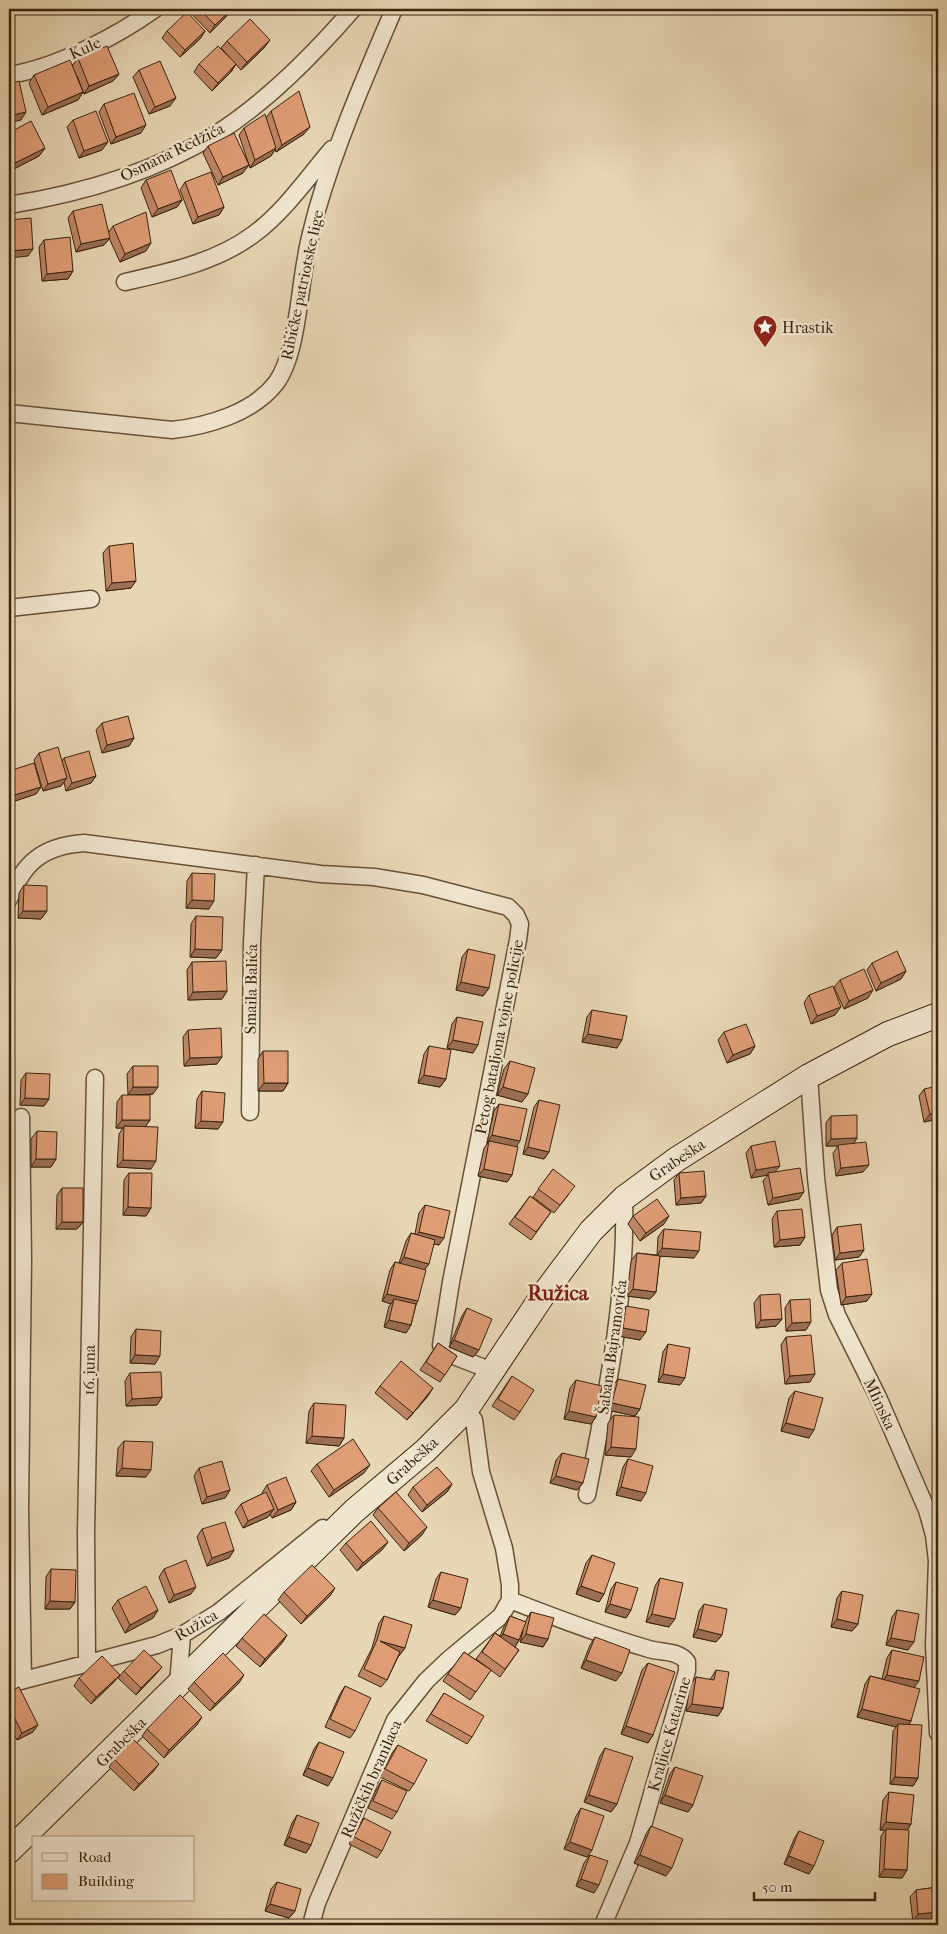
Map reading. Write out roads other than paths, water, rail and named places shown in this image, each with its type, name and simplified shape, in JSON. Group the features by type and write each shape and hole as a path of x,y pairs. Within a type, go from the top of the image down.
{"street":[{"name":"Kule","path":"9,75 59,60 103,41 134,24 155,9"},
{"name":"Osmana Redžića","path":"9,206 55,198 108,183 169,158 215,135 255,107 332,33 353,9"},
{"name":"Ribićke patriotske lige","path":"9,413 172,430 194,427 221,419 255,402 265,393 283,372 300,303 306,258 337,144 394,9"},
{"path":"125,282 188,266 219,255 239,245 256,233 279,210 337,144"},
{"path":"9,608 91,599"},
{"name":"Petog bataljona vojne policije","path":"9,899 16,880 26,865 40,856 67,844 84,843 321,874 374,877 423,885 508,907 516,915 520,924 518,940 440,1345 446,1354 492,1371"},
{"name":"Smaila Balića","path":"250,1112 252,942 256,866"},
{"name":"Grabeška","path":"9,1851 354,1511 418,1456 466,1410 543,1295 591,1231 624,1198 677,1159 810,1076 888,1034 938,1015"},
{"name":"Mlinska","path":"810,1076 816,1178 829,1290 837,1315 878,1397 927,1510 934,1535 937,1561 934,1645 938,1733"},
{"name":"16. juna","path":"87,1662 86,1532 96,1078"},
{"path":"16,1682 20,1508 16,1259 21,1118"},
{"name":"Šabana Bajramovića","path":"587,1495 618,1325 625,1249 624,1198"},
{"path":"466,1410 474,1420 481,1472 504,1548 510,1585 510,1600"},
{"name":"Ružica","path":"16,1682 157,1645 182,1635 219,1612 337,1515 347,1510 354,1511"},
{"name":"Ružičkih branilaca","path":"311,1925 317,1902 395,1720 426,1681 501,1616 510,1600"},
{"name":"Kraljice Katarine","path":"510,1600 575,1625 651,1649 677,1654 687,1662 687,1671 638,1843 603,1925"},
{"path":"178,1684 182,1635"}],"place":[{"name":"Hrastik","path":"765,348"}],"district":[{"name":"Ružica","path":"558,1293"}]}
